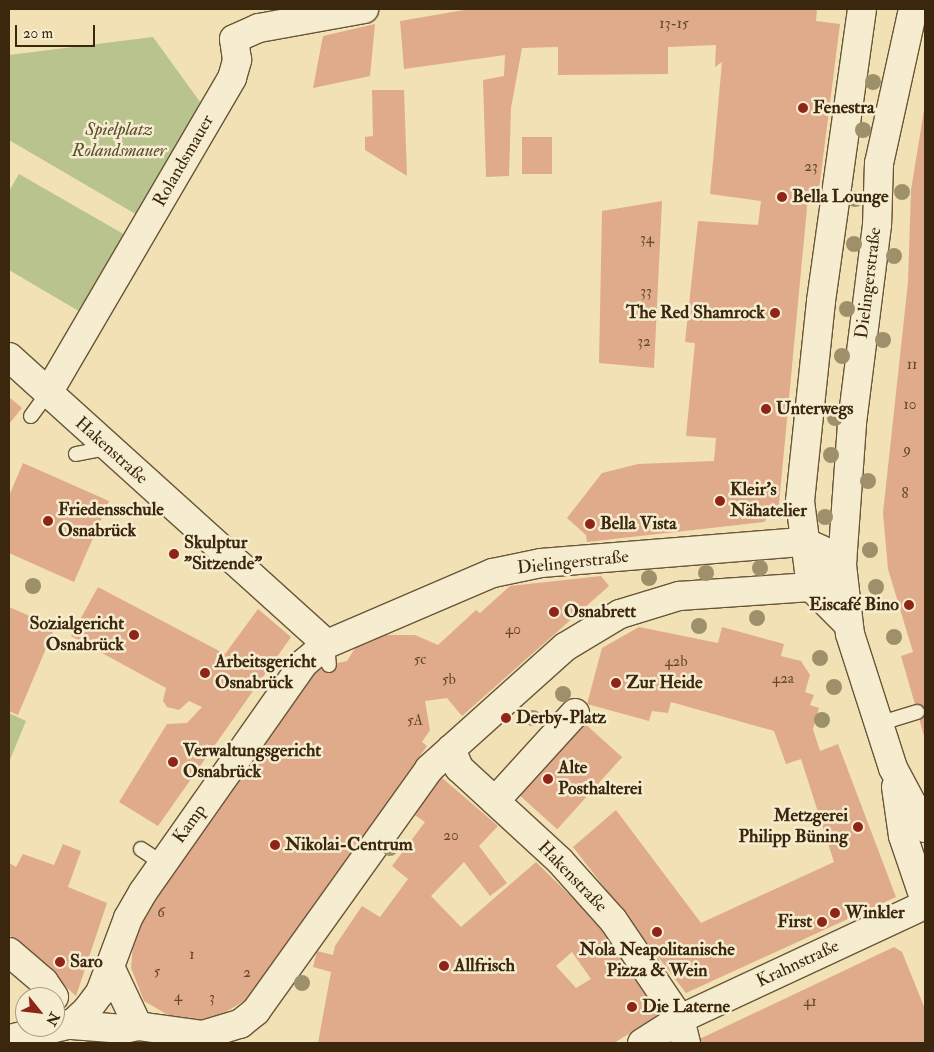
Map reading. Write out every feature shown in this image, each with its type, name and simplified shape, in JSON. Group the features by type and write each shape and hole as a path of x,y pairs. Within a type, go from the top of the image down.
{"street":[{"name":"Rolandsmauer","path":"48,393 232,78 238,60 234,39 258,28 364,9"},
{"path":"811,587 800,501 820,310 862,9"},
{"name":"Dielingerstraße","path":"913,9 879,163 877,225 852,424 842,562 846,622 893,768 925,828"},
{"name":"Hakenstraße","path":"9,357 328,654"},
{"name":"Dielingerstraße","path":"328,654 493,573 531,565 804,542 842,562"},
{"path":"65,1024 124,1029 138,1026 203,1035 247,1033 256,1011 429,769 565,647 620,614 679,596 811,587 842,562"},
{"name":"Dielingerstraße","path":"811,587 846,622"},
{"name":"Kamp","path":"65,1023 100,993 111,969 152,856 304,663 328,654"},
{"path":"495,801 575,713"},
{"name":"Hakenstraße","path":"451,749 459,768 560,861 613,920 683,1031"},
{"name":"Dielingerstraße","path":"893,768 903,836 921,905"},
{"name":"Krahnstraße","path":"642,1043 683,1031 921,905"},
{"path":"9,952 47,987"},
{"path":"111,969 138,1026"}],"lane":[{"path":"31,416 48,393"},
{"path":"76,454 107,448"},
{"path":"878,724 917,712"},
{"path":"400,783 429,769"}],"green space":[{"name":"Spielplatz Rolandsmauer","path":"153,37 203,106 139,216 9,140 9,55"},
{"path":"19,174 127,236 82,313 9,270 9,191"},
{"path":"9,713 26,721 9,762"}],"building":[{"path":"470,9 817,9 816,21 840,24 818,197 808,197 779,504 764,522 587,542 586,535 567,518 602,473 638,464 714,461 716,438 686,436 695,343 685,342 698,221 758,225 761,201 710,194 722,62 715,67 716,45 668,47 668,74 558,75 558,47 522,48 511,108 509,176 486,177 483,80 504,76 505,55 404,69 400,21"},
{"path":"375,24 370,76 313,88 323,36"},
{"path":"372,90 404,90 407,176 365,150 365,137 373,136"},
{"path":"924,110 925,739 901,656 913,652 888,569 883,513 908,282 911,190"},
{"path":"522,137 552,137 552,174 522,174"},
{"path":"662,201 654,368 599,363 602,211"},
{"path":"9,397 22,408 9,424"},
{"path":"23,463 109,501 74,582 9,553 9,496"},
{"name":"Nikolai-Centrum","path":"601,576 609,586 462,716 447,698 425,701 430,730 422,742 427,746 247,999 216,1018 195,1021 175,1019 144,1001 131,968 133,945 149,906 319,667 347,661 357,645 380,635 415,635 438,645 476,610 480,613 510,586"},
{"path":"98,587 225,654 258,609 291,637 158,826 119,802 167,724 187,723 202,707 189,701 179,710 167,707 163,701 166,688 71,636"},
{"path":"9,607 55,627 18,715 9,711"},
{"path":"639,627 718,643 722,627 784,644 781,656 801,661 810,675 805,692 814,695 810,705 819,708 813,729 820,751 838,744 896,897 686,993 573,847 616,810 701,923 834,862 801,759 786,764 774,731 671,702 668,713 652,711 649,721 587,704 602,648"},
{"path":"582,721 622,757 557,829 517,793"},
{"path":"441,777 498,826 479,846 507,883 490,896 464,862 431,896 461,927 536,862 601,926 662,1013 614,1043 318,1043 331,972 313,967 317,951 333,955 335,946 362,906 380,917 408,879 392,866 425,822 412,813","holes":["572,952 591,979 576,988 556,966"]},
{"path":"63,844 81,851 68,887 107,903 76,996 9,935 9,863 16,867 23,854 54,865"},
{"path":"894,947 902,952 925,1009 925,1043 691,1043"}],"place":[{"name":"Fenestra","path":"803,108"},
{"name":"Bella Lounge","path":"782,197"},
{"name":"The Red Shamrock","path":"775,313"},
{"name":"Unterwegs","path":"766,409"},
{"name":"Kleir's Nähatelier","path":"720,501"},
{"name":"Friedensschule Osnabrück","path":"48,521"},
{"name":"Bella Vista","path":"590,524"},
{"name":"Skulptur \"Sitzende\"","path":"174,554"},
{"name":"Eiscafé Bino","path":"909,605"},
{"name":"Osnabrett","path":"554,612"},
{"name":"Sozialgericht Osnabrück","path":"134,635"},
{"name":"Arbeitsgericht Osnabrück","path":"205,673"},
{"name":"Zur Heide","path":"616,683"},
{"name":"Derby-Platz","path":"506,718"},
{"name":"Verwaltungsgericht Osnabrück","path":"173,762"},
{"name":"Alte Posthalterei","path":"548,779"},
{"name":"Metzgerei Philipp Büning","path":"858,827"},
{"name":"Nikolai-Centrum","path":"275,845"},
{"name":"Winkler","path":"835,913"},
{"name":"First","path":"822,922"},
{"name":"Nola Neapolitanische Pizza & Wein","path":"657,932"},
{"name":"Saro","path":"60,962"},
{"name":"Allfrisch","path":"444,966"},
{"name":"Die Laterne","path":"632,1007"}]}
